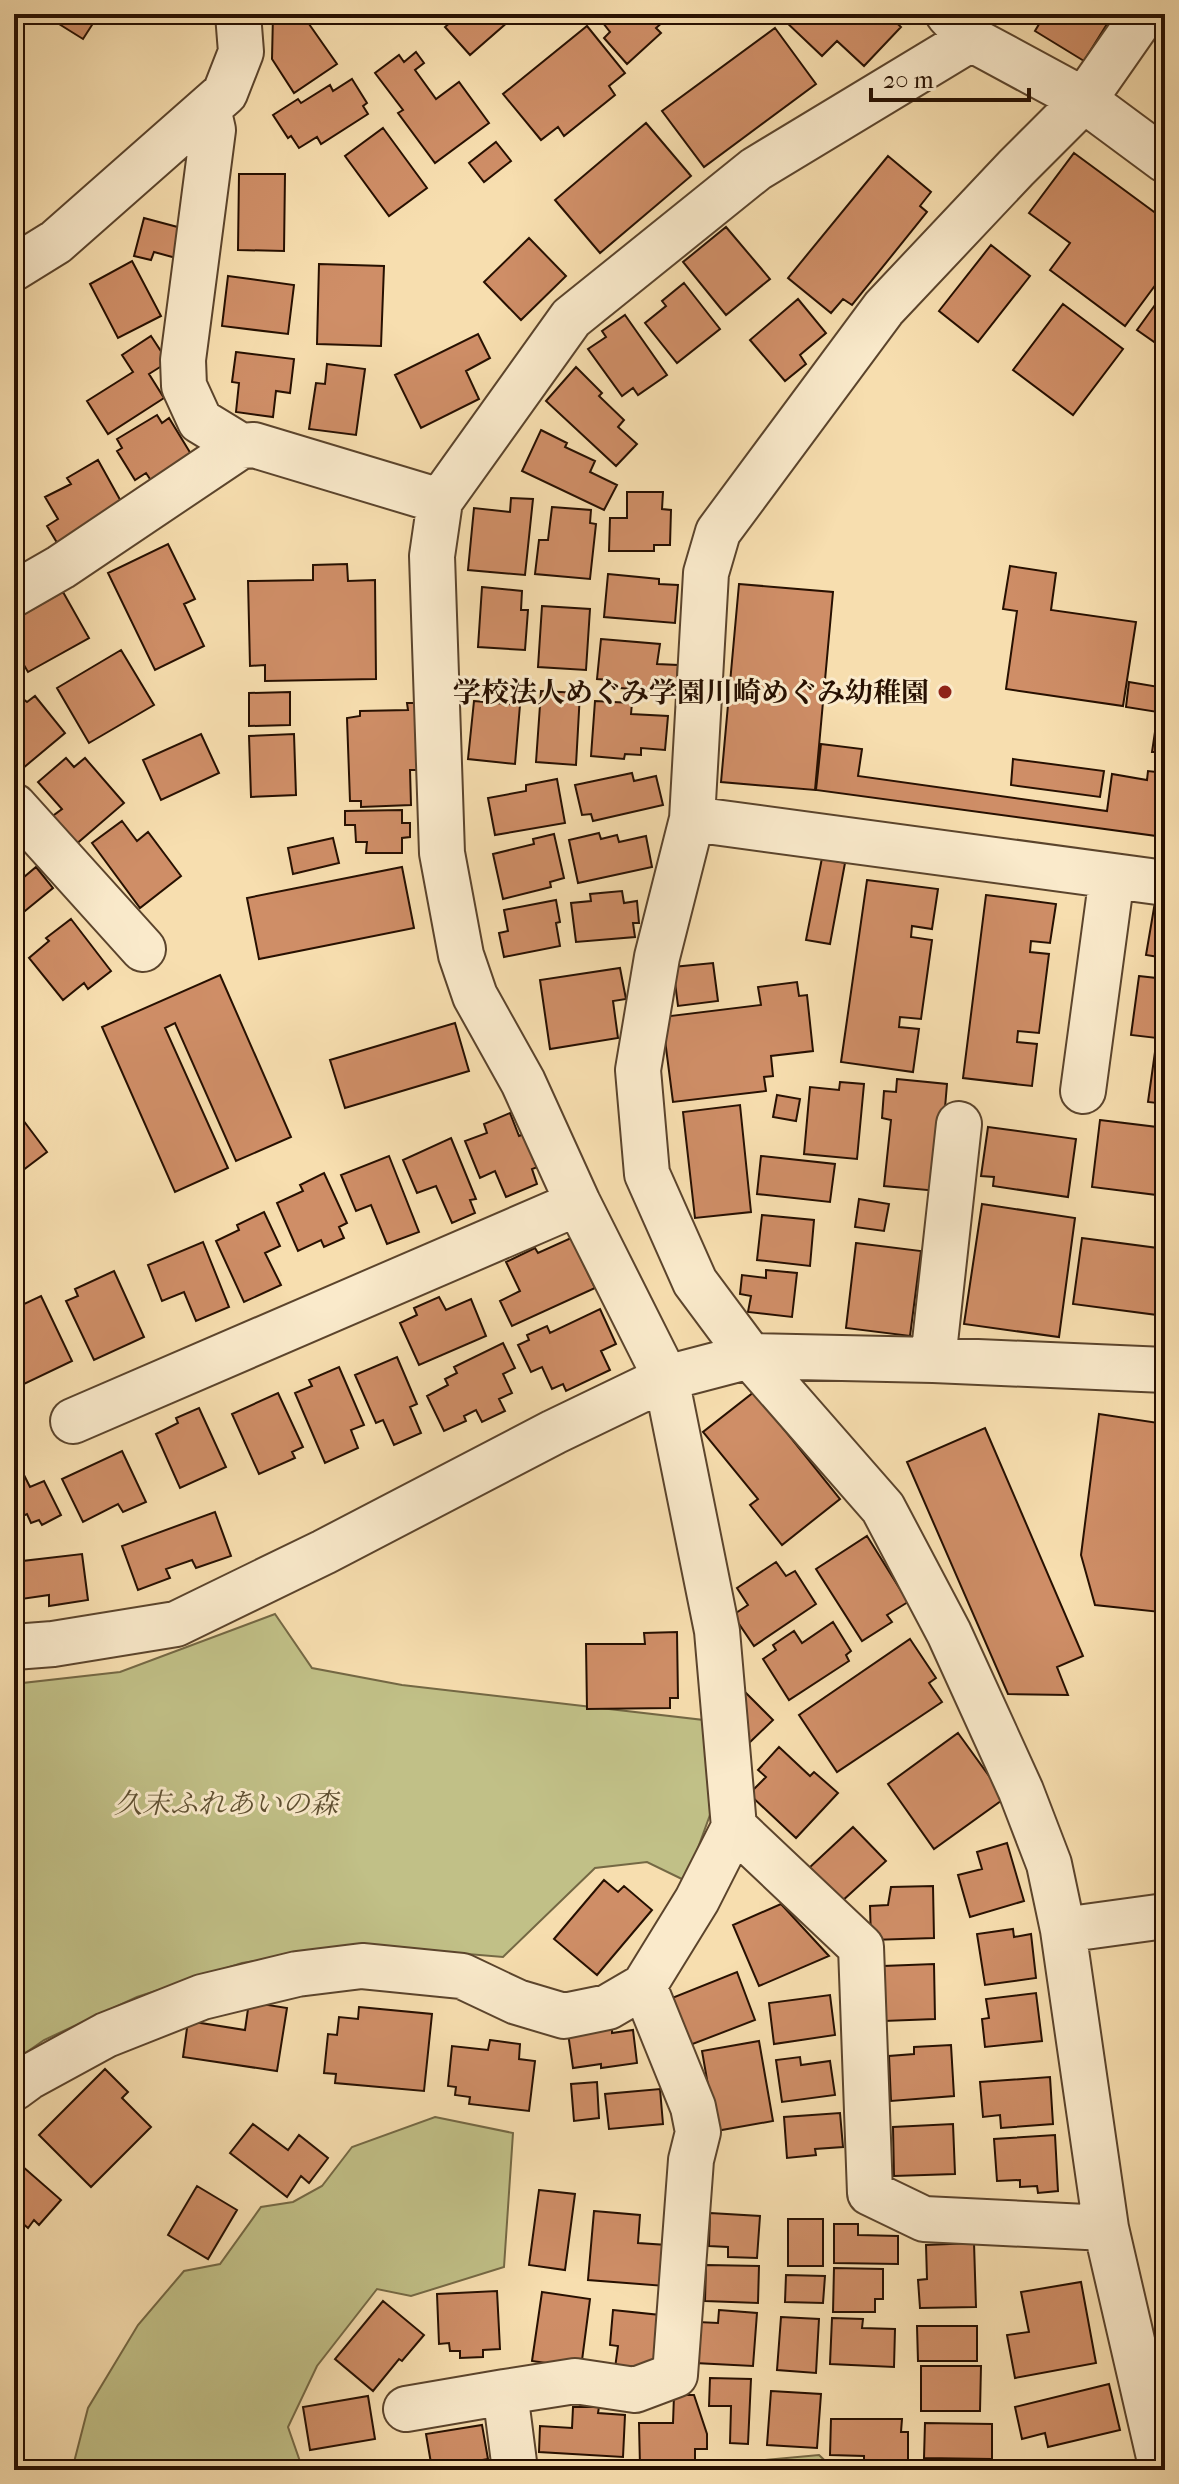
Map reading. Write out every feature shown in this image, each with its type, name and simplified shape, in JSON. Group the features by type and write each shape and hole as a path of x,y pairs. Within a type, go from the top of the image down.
{"street":[{"path":"14,268 56,242 225,93 241,52 238,14"},
{"path":"1144,14 1084,100 884,308 718,532 706,573 692,819 657,957 638,1070 647,1174 695,1282 750,1356 883,1508 949,1633 1021,1791 1049,1864 1063,1930 1106,2228 1155,2386 1162,2470"},
{"path":"14,2088 106,2035 202,1997 297,1974 362,1966 462,1976 517,2002 564,2016 608,2007 644,1986 697,1900 734,1827 717,1631 666,1378 578,1203 523,1082 475,996 461,955 442,853 432,556 440,501 571,318 756,169 959,26 1084,100 1165,160"},
{"path":"208,108 213,130 183,360 184,386 200,421 241,446"},
{"path":"14,594 61,567 241,446 254,445 440,501"},
{"path":"14,806 143,949"},
{"path":"692,819 1165,883"},
{"path":"1083,1091 1112,876"},
{"path":"933,1360 959,1124"},
{"path":"73,1421 578,1203"},
{"path":"14,1647 53,1644 176,1624 666,1378 750,1356 1165,1370"},
{"path":"734,1827 861,1947 870,2193 924,2219 1106,2228"},
{"path":"1063,1930 1165,1916"},
{"path":"406,2409 575,2381 635,2390 675,2375 691,2160 698,2132 693,2107 644,1986"},
{"path":"505,2392 515,2470"}],"green space":[{"name":"久末ふれあいの森","path":"275,1614 312,1668 402,1685 712,1721 715,1801 686,1881 647,1862 595,1868 503,1957 361,1945 242,1963 137,1997 44,2040 14,2061 14,1684 120,1672"},
{"path":"435,2117 513,2133 504,2267 411,2296 377,2289 317,2366 288,2427 303,2470 72,2470 88,2408 138,2325 184,2271 220,2264 261,2207 293,2202 322,2186 352,2147"},
{"path":"819,2455 835,2470 712,2470 712,2465"}],"building":[{"path":"43,14 99,14 83,39"},
{"path":"302,14 337,64 294,93 272,59 273,15"},
{"path":"460,14 517,14 470,55 445,27"},
{"path":"596,14 672,14 656,28 661,33 627,64 604,38 610,32"},
{"path":"791,14 887,14 901,27 864,66 837,41 822,56 785,21"},
{"path":"1045,14 1091,14 1107,24 1084,61 1035,31"},
{"path":"587,26 625,73 609,86 615,95 564,136 558,127 541,140 503,94"},
{"path":"775,28 816,84 704,167 662,111"},
{"path":"416,52 424,63 415,70 436,99 459,82 489,123 435,163 398,113 403,110 375,73 399,55 404,62"},
{"path":"352,79 367,103 363,106 368,114 321,144 317,137 299,148 291,136 288,138 273,115 298,99 301,103 330,85 333,91"},
{"path":"646,123 691,176 600,253 555,200"},
{"path":"383,128 427,188 389,216 345,156"},
{"path":"496,142 511,161 484,182 469,163"},
{"path":"1074,153 1165,220 1165,272 1125,326 1050,270 1070,243 1029,213"},
{"path":"888,156 931,192 920,206 927,212 852,305 843,299 831,313 788,278"},
{"path":"239,174 285,174 284,251 238,250"},
{"path":"144,218 185,229 176,258 154,252 151,260 134,256"},
{"path":"726,227 770,279 726,315 683,262"},
{"path":"529,238 566,276 521,320 484,282"},
{"path":"991,245 1030,276 978,342 939,311"},
{"path":"132,261 161,316 118,338 90,284"},
{"path":"319,264 384,266 381,346 317,344"},
{"path":"228,276 294,285 288,334 222,326"},
{"path":"684,283 720,329 677,363 645,323 666,306 662,301"},
{"path":"1165,291 1165,339 1160,346 1137,330"},
{"path":"798,299 826,333 800,355 806,364 785,381 750,340"},
{"path":"1063,304 1123,349 1073,415 1013,370"},
{"path":"625,315 667,375 638,395 633,388 622,396 588,349 606,337 602,331"},
{"path":"478,334 490,358 466,371 479,399 421,428 395,375"},
{"path":"151,336 168,362 149,374 164,398 108,434 87,401 133,372 122,355"},
{"path":"236,352 294,359 290,393 276,391 273,417 236,412 239,383 232,382"},
{"path":"327,364 365,369 356,435 309,429 316,383 325,384"},
{"path":"576,367 602,393 599,396 624,420 618,427 637,444 616,466 546,401"},
{"path":"157,415 162,423 169,418 191,454 154,485 146,473 135,480 117,451 122,448 117,439"},
{"path":"541,430 567,443 565,447 595,461 590,472 617,485 604,510 522,471"},
{"path":"98,460 128,514 59,546 47,526 58,519 45,497 71,484 67,478"},
{"path":"627,492 663,492 662,509 671,510 670,545 654,545 654,551 609,551 610,518 627,518"},
{"path":"511,498 533,499 525,575 468,570 474,508 510,512"},
{"path":"552,507 591,510 590,523 596,524 590,579 535,574 539,540 548,540"},
{"path":"168,544 195,599 184,604 204,646 155,670 108,573"},
{"path":"347,564 348,581 375,580 376,679 265,681 265,665 250,666 248,581 313,580 313,565"},
{"path":"1010,566 1056,573 1051,610 1136,622 1123,706 1006,689 1017,611 1003,609"},
{"path":"608,574 659,579 659,584 678,585 675,623 604,617"},
{"path":"739,584 833,592 815,790 721,782"},
{"path":"482,587 522,591 521,610 528,610 525,650 478,647"},
{"path":"63,592 89,638 28,672 14,648 14,620"},
{"path":"542,606 590,609 586,670 538,667"},
{"path":"601,639 660,644 657,664 678,665 676,693 609,687 610,680 597,679"},
{"path":"121,650 154,705 89,743 57,688"},
{"path":"1129,682 1165,688 1165,752 1152,752 1158,712 1126,707"},
{"path":"541,691 580,693 576,765 536,762"},
{"path":"290,692 290,725 249,726 249,693"},
{"path":"35,696 65,733 16,774 14,705 22,698 27,702"},
{"path":"474,701 520,705 515,764 468,759"},
{"path":"595,701 632,703 631,714 668,716 665,750 641,748 641,755 625,754 624,759 591,756"},
{"path":"407,703 423,703 425,770 410,770 411,805 361,807 361,801 350,801 347,718 360,716 360,711 408,710"},
{"path":"201,734 219,773 161,800 143,760"},
{"path":"294,734 296,795 251,797 249,736"},
{"path":"821,744 862,749 858,776 1107,811 1112,774 1147,780 1148,771 1165,773 1164,837 816,790"},
{"path":"66,758 74,767 85,758 124,803 74,846 50,818 62,809 38,782"},
{"path":"1013,759 1104,771 1100,797 1011,785"},
{"path":"632,773 634,781 656,776 663,805 593,821 591,814 582,815 575,785"},
{"path":"557,779 565,823 495,835 488,798 526,791 526,785"},
{"path":"402,810 402,823 410,823 410,837 402,838 402,853 366,853 367,842 356,842 355,825 345,825 345,811"},
{"path":"122,821 137,841 148,832 181,876 140,908 92,843"},
{"path":"599,833 601,839 617,835 619,842 646,836 652,867 578,883 569,840"},
{"path":"554,834 564,878 550,882 551,887 503,899 493,854 534,844 533,839"},
{"path":"333,838 339,863 293,874 288,848"},
{"path":"822,858 845,863 830,944 806,940"},
{"path":"36,867 53,888 14,920 14,877 18,882"},
{"path":"402,867 414,928 259,959 247,898"},
{"path":"867,880 938,889 932,929 912,926 911,937 932,940 921,1019 900,1017 899,1027 919,1029 913,1072 841,1062"},
{"path":"622,891 624,903 637,901 639,923 633,923 635,937 576,942 571,903 591,901 590,894"},
{"path":"986,895 1056,904 1050,943 1031,941 1030,952 1049,954 1039,1033 1018,1031 1017,1042 1037,1044 1032,1086 963,1078"},
{"path":"556,900 560,946 504,957 499,933 508,931 504,910"},
{"path":"1155,902 1165,904 1165,958 1146,955"},
{"path":"71,919 111,971 88,989 84,983 63,1000 29,958 49,941 46,938"},
{"path":"713,963 718,1001 678,1006 673,967"},
{"path":"620,968 626,999 613,1001 618,1038 550,1049 540,980"},
{"path":"220,975 291,1137 236,1161 175,1023 165,1028 228,1168 175,1192 102,1027"},
{"path":"1139,976 1165,979 1165,1039 1131,1035"},
{"path":"797,982 799,996 807,995 813,1051 771,1056 773,1076 764,1077 766,1091 673,1102 662,1017 761,1005 758,987"},
{"path":"455,1023 469,1071 345,1108 330,1060"},
{"path":"1155,1052 1165,1054 1165,1104 1148,1102"},
{"path":"897,1079 947,1084 938,1191 884,1186 891,1120 882,1118 884,1091 896,1092"},
{"path":"840,1082 864,1084 857,1159 804,1154 810,1087 839,1090"},
{"path":"777,1095 800,1099 796,1121 773,1117"},
{"path":"740,1105 751,1212 695,1218 683,1112"},
{"path":"14,1108 47,1152 14,1177"},
{"path":"510,1113 519,1136 530,1132 543,1165 532,1169 537,1184 506,1197 495,1171 480,1178 465,1141 487,1133 484,1124"},
{"path":"1100,1120 1165,1128 1165,1196 1092,1187"},
{"path":"988,1127 1076,1139 1068,1197 993,1186 994,1177 981,1176"},
{"path":"451,1138 476,1199 470,1200 475,1213 452,1223 436,1186 417,1193 403,1160"},
{"path":"389,1156 419,1232 387,1244 371,1205 356,1211 341,1175"},
{"path":"761,1156 835,1164 830,1202 757,1194"},
{"path":"324,1173 347,1223 339,1227 344,1238 324,1247 321,1240 298,1251 277,1203 303,1191 300,1185"},
{"path":"859,1199 889,1204 884,1231 855,1227"},
{"path":"982,1204 1075,1218 1059,1337 964,1324"},
{"path":"264,1212 280,1246 265,1253 281,1285 244,1302 216,1241 239,1230 237,1225"},
{"path":"762,1215 814,1220 810,1266 757,1260"},
{"path":"571,1238 595,1288 512,1326 500,1301 520,1291 506,1262 535,1248 538,1253"},
{"path":"1082,1238 1165,1249 1165,1316 1073,1304"},
{"path":"203,1242 229,1307 196,1321 184,1292 162,1301 148,1265"},
{"path":"856,1243 921,1251 910,1336 846,1328"},
{"path":"766,1270 797,1273 792,1317 748,1312 751,1296 740,1294 742,1275 766,1278"},
{"path":"114,1271 144,1337 94,1360 66,1301 78,1296 75,1289"},
{"path":"41,1296 72,1361 24,1384 14,1363 14,1357 19,1355 14,1345 14,1299 20,1306"},
{"path":"439,1297 446,1310 471,1299 486,1336 419,1365 400,1323 417,1315 414,1308"},
{"path":"600,1309 616,1344 601,1351 610,1370 566,1391 563,1384 552,1389 542,1367 531,1372 518,1345 529,1340 527,1335 547,1326 550,1333"},
{"path":"503,1343 515,1368 503,1374 512,1393 499,1399 505,1411 482,1422 476,1410 464,1416 466,1421 444,1431 427,1396 448,1385 445,1379 457,1373 454,1367"},
{"path":"397,1357 417,1404 410,1407 421,1433 394,1445 383,1420 376,1423 355,1375"},
{"path":"339,1367 364,1425 351,1430 358,1448 325,1463 295,1393 312,1386 309,1380"},
{"path":"754,1392 840,1499 782,1545 750,1505 758,1499 703,1432"},
{"path":"278,1393 303,1447 292,1452 295,1458 259,1474 232,1414"},
{"path":"199,1408 226,1467 180,1488 156,1434 178,1423 176,1418"},
{"path":"1099,1414 1165,1424 1165,1573 1160,1612 1095,1605 1081,1555"},
{"path":"985,1428 1083,1656 1057,1667 1068,1695 1008,1694 907,1462"},
{"path":"122,1451 146,1502 123,1512 118,1504 83,1522 62,1479"},
{"path":"24,1475 30,1487 44,1481 61,1515 42,1525 39,1520 31,1523 27,1514 14,1520 14,1480"},
{"path":"215,1512 231,1556 196,1568 192,1560 166,1569 170,1578 138,1590 122,1546"},
{"path":"867,1536 908,1602 887,1615 892,1622 862,1641 816,1569"},
{"path":"82,1554 88,1600 49,1606 49,1595 21,1599 22,1608 14,1609 14,1562"},
{"path":"776,1562 786,1576 795,1571 816,1604 754,1646 733,1615 748,1605 737,1588"},
{"path":"833,1622 851,1651 846,1655 849,1661 789,1700 763,1659 776,1650 773,1645 794,1631 802,1643"},
{"path":"677,1632 678,1698 670,1698 670,1708 587,1709 586,1644 645,1644 644,1633"},
{"path":"910,1639 936,1678 929,1683 942,1702 837,1772 799,1715"},
{"path":"744,1691 773,1720 748,1744"},
{"path":"958,1733 1005,1798 934,1849 888,1784"},
{"path":"779,1747 810,1776 814,1772 838,1793 796,1838 749,1794 766,1777 758,1770"},
{"path":"853,1827 886,1861 841,1902 809,1868"},
{"path":"1007,1843 1024,1901 970,1917 958,1875 982,1869 977,1852"},
{"path":"604,1880 618,1892 624,1886 652,1910 597,1975 554,1939"},
{"path":"933,1886 934,1938 871,1940 870,1906 888,1905 891,1887"},
{"path":"781,1904 829,1956 759,1986 733,1925"},
{"path":"1013,1929 1014,1937 1031,1934 1036,1978 985,1985 977,1934"},
{"path":"934,1964 935,2019 884,2021 883,1966"},
{"path":"737,1972 755,2020 690,2045 672,1998"},
{"path":"1036,1993 1042,2041 985,2047 982,2019 989,2018 986,1999"},
{"path":"830,1995 835,2035 774,2044 769,2003"},
{"path":"249,2002 287,2008 277,2071 183,2057 188,2021 245,2030"},
{"path":"359,2007 432,2014 424,2091 335,2083 336,2074 324,2073 328,2034 337,2035 339,2017 358,2019"},
{"path":"612,2027 612,2033 633,2030 637,2063 573,2068 568,2033"},
{"path":"490,2040 520,2044 519,2059 535,2061 529,2111 469,2104 470,2097 455,2095 456,2087 448,2086 452,2046 488,2050"},
{"path":"759,2041 773,2121 716,2131 702,2051"},
{"path":"951,2045 954,2096 891,2101 889,2056 914,2054 914,2047"},
{"path":"800,2057 801,2065 830,2061 835,2095 782,2102 776,2060"},
{"path":"105,2069 128,2092 122,2098 151,2127 91,2187 39,2135"},
{"path":"1050,2077 1053,2124 1001,2128 1000,2115 983,2117 980,2082"},
{"path":"597,2082 599,2118 574,2121 571,2084"},
{"path":"660,2089 663,2124 609,2129 605,2094"},
{"path":"840,2113 843,2147 815,2149 816,2155 787,2158 784,2117"},
{"path":"253,2124 288,2150 299,2135 328,2158 309,2183 301,2176 287,2197 230,2153"},
{"path":"953,2124 955,2174 894,2176 893,2127"},
{"path":"1055,2135 1058,2191 1038,2193 1037,2186 1020,2187 1020,2180 997,2181 994,2139"},
{"path":"14,2159 61,2200 39,2225 34,2220 28,2228 14,2216"},
{"path":"197,2186 237,2210 208,2259 168,2235"},
{"path":"539,2190 575,2194 565,2270 529,2265"},
{"path":"594,2211 640,2215 638,2243 667,2245 665,2286 588,2280"},
{"path":"710,2213 760,2216 757,2258 728,2257 728,2247 709,2246"},
{"path":"788,2219 823,2219 823,2266 788,2266"},
{"path":"834,2224 858,2224 858,2235 898,2236 898,2264 834,2263"},
{"path":"974,2243 976,2307 920,2308 918,2280 927,2279 926,2245"},
{"path":"706,2265 759,2266 758,2303 705,2301"},
{"path":"834,2268 883,2269 883,2299 875,2299 875,2312 833,2312"},
{"path":"786,2275 825,2276 823,2303 785,2302"},
{"path":"1081,2282 1096,2363 1015,2378 1007,2335 1029,2332 1021,2292"},
{"path":"497,2291 500,2349 483,2350 483,2357 460,2358 460,2351 450,2351 449,2343 439,2344 437,2294"},
{"path":"542,2292 590,2299 581,2368 532,2361"},
{"path":"383,2301 424,2335 373,2391 335,2359"},
{"path":"613,2310 660,2315 655,2366 644,2371 615,2368 618,2346 610,2345"},
{"path":"719,2310 757,2313 753,2366 695,2363 698,2322 718,2323"},
{"path":"781,2317 819,2319 816,2373 777,2370"},
{"path":"832,2318 863,2319 862,2328 895,2329 894,2367 830,2364"},
{"path":"917,2326 977,2326 977,2361 918,2361"},
{"path":"921,2366 981,2366 980,2411 921,2411"},
{"path":"710,2378 751,2379 748,2444 730,2443 731,2406 709,2406"},
{"path":"1109,2384 1120,2430 1048,2447 1045,2433 1022,2439 1015,2407"},
{"path":"771,2391 821,2394 817,2448 767,2445"},
{"path":"674,2395 694,2395 707,2434 707,2449 695,2449 695,2466 640,2466 639,2423 673,2423"},
{"path":"368,2396 375,2439 310,2450 303,2407"},
{"path":"573,2407 599,2407 598,2413 625,2415 623,2457 539,2452 540,2426 572,2428"},
{"path":"831,2419 902,2419 901,2432 908,2432 908,2463 864,2462 864,2456 830,2455"},
{"path":"925,2423 992,2424 992,2459 924,2458"},
{"path":"482,2425 488,2459 432,2469 426,2434"}],"place":[{"name":"学校法人めぐみ学園川崎めぐみ幼稚園","path":"945,692"}]}
